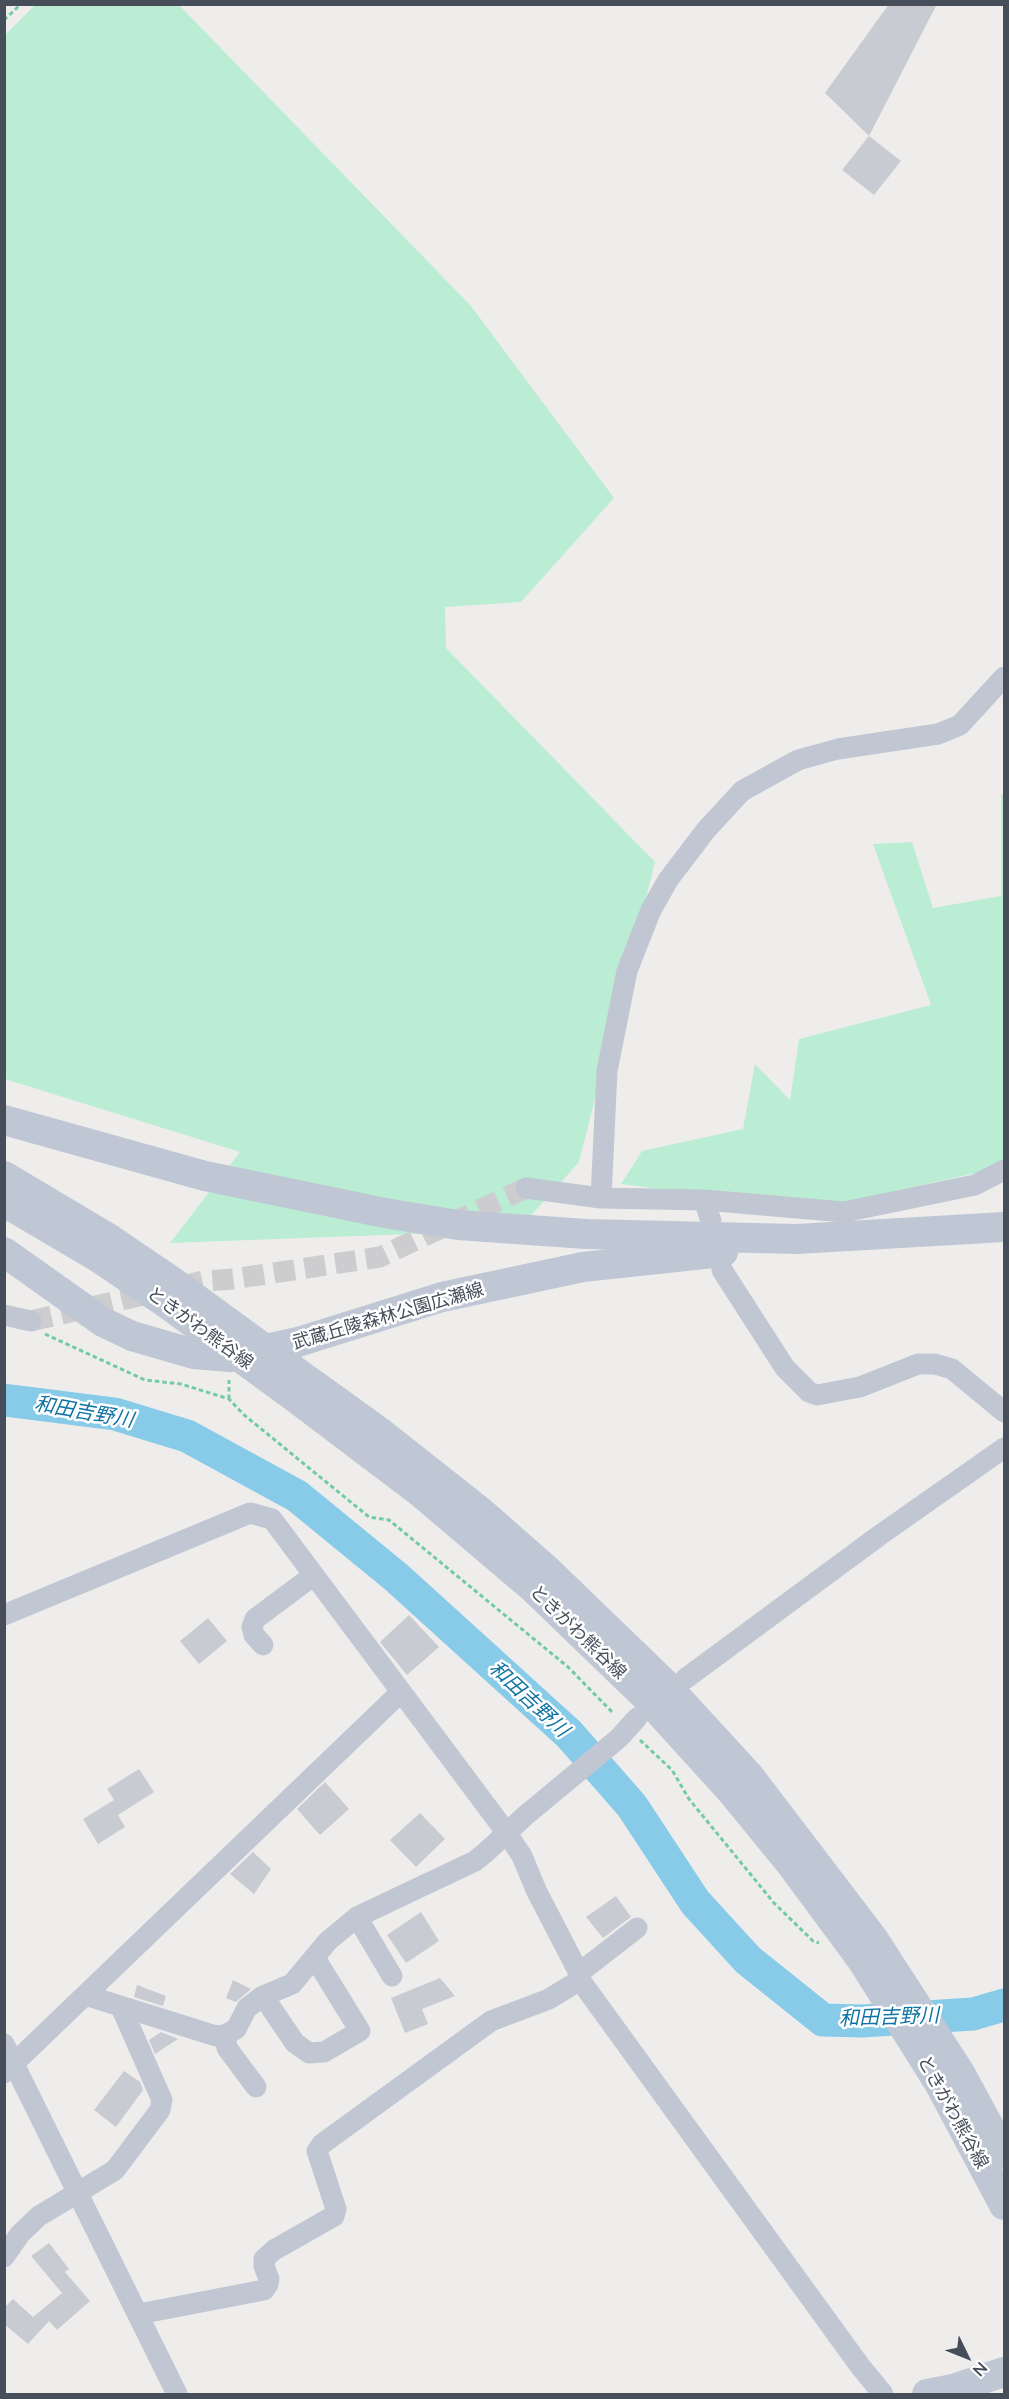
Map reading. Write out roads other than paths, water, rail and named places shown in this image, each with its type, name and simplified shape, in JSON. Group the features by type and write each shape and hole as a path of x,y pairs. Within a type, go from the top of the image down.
{"main road":[{"name":"武蔵丘陵森林公園広瀬線","path":"4,1120 205,1176 385,1213 458,1225 586,1234 797,1239 1005,1227"},
{"name":"ときがわ熊谷線","path":"4,1176 102,1247 163,1300 307,1393 366,1450 466,1529 532,1587 643,1694 740,1801 791,1864 867,1948 950,2078 1005,2154"},
{"name":"ときがわ熊谷線","path":"4,1202 102,1247"},
{"name":"武蔵丘陵森林公園広瀬線","path":"4,1252 103,1322 132,1336 194,1354 230,1357 298,1342 442,1297 583,1267 699,1256 797,1239"},
{"name":"ときがわ熊谷線","path":"950,2078 1005,2205"},
{"path":"927,2394 953,2389 1005,2372"}],"street":[{"path":"602,1198 607,1071 627,971 651,910 668,880 706,830 742,790 798,760 838,749 938,734 960,725 1005,677"},
{"path":"526,1188 602,1198 704,1200 844,1212 975,1185 1005,1170"},
{"path":"704,1200 711,1221"},
{"path":"722,1270 785,1368 808,1392 817,1395 860,1387 918,1365 935,1364 952,1369 1005,1412"},
{"path":"4,1315 31,1321"},
{"path":"685,1679 880,1535 1005,1448"},
{"path":"4,1615 250,1513 272,1519 506,1832 522,1856 536,1890 580,1977 853,2356 883,2394"},
{"path":"263,1645 254,1635 252,1627 255,1619 314,1575"},
{"path":"9,2068 401,1692"},
{"path":"85,1995 216,2036 225,2035 236,2029 247,2008 262,1995 292,1984 328,1941 357,1917 475,1861 628,1728"},
{"path":"357,1917 392,1976"},
{"path":"139,2314 264,2290 269,2279 264,2259 274,2250 334,2216 336,2209 319,2160 318,2151 322,2144 491,2020 549,2000 580,1977 637,1928"},
{"path":"262,1995 295,2043 309,2053 324,2052 360,2031 315,1958"},
{"path":"4,2257 20,2234 39,2216 115,2170 160,2110 162,2100 122,2007"},
{"path":"225,2035 227,2048 256,2087"},
{"path":"4,2044 9,2068 79,2191 177,2394"}],"waterway":[{"name":"和田吉野川","path":"4,1400 115,1414 187,1436 297,1496 396,1577 569,1734 632,1806 695,1902 748,1960 823,2020 862,2021 973,2014 1004,2005"}],"tunnel":[{"path":"31,1321 204,1281 233,1279 380,1257 526,1188"}]}
